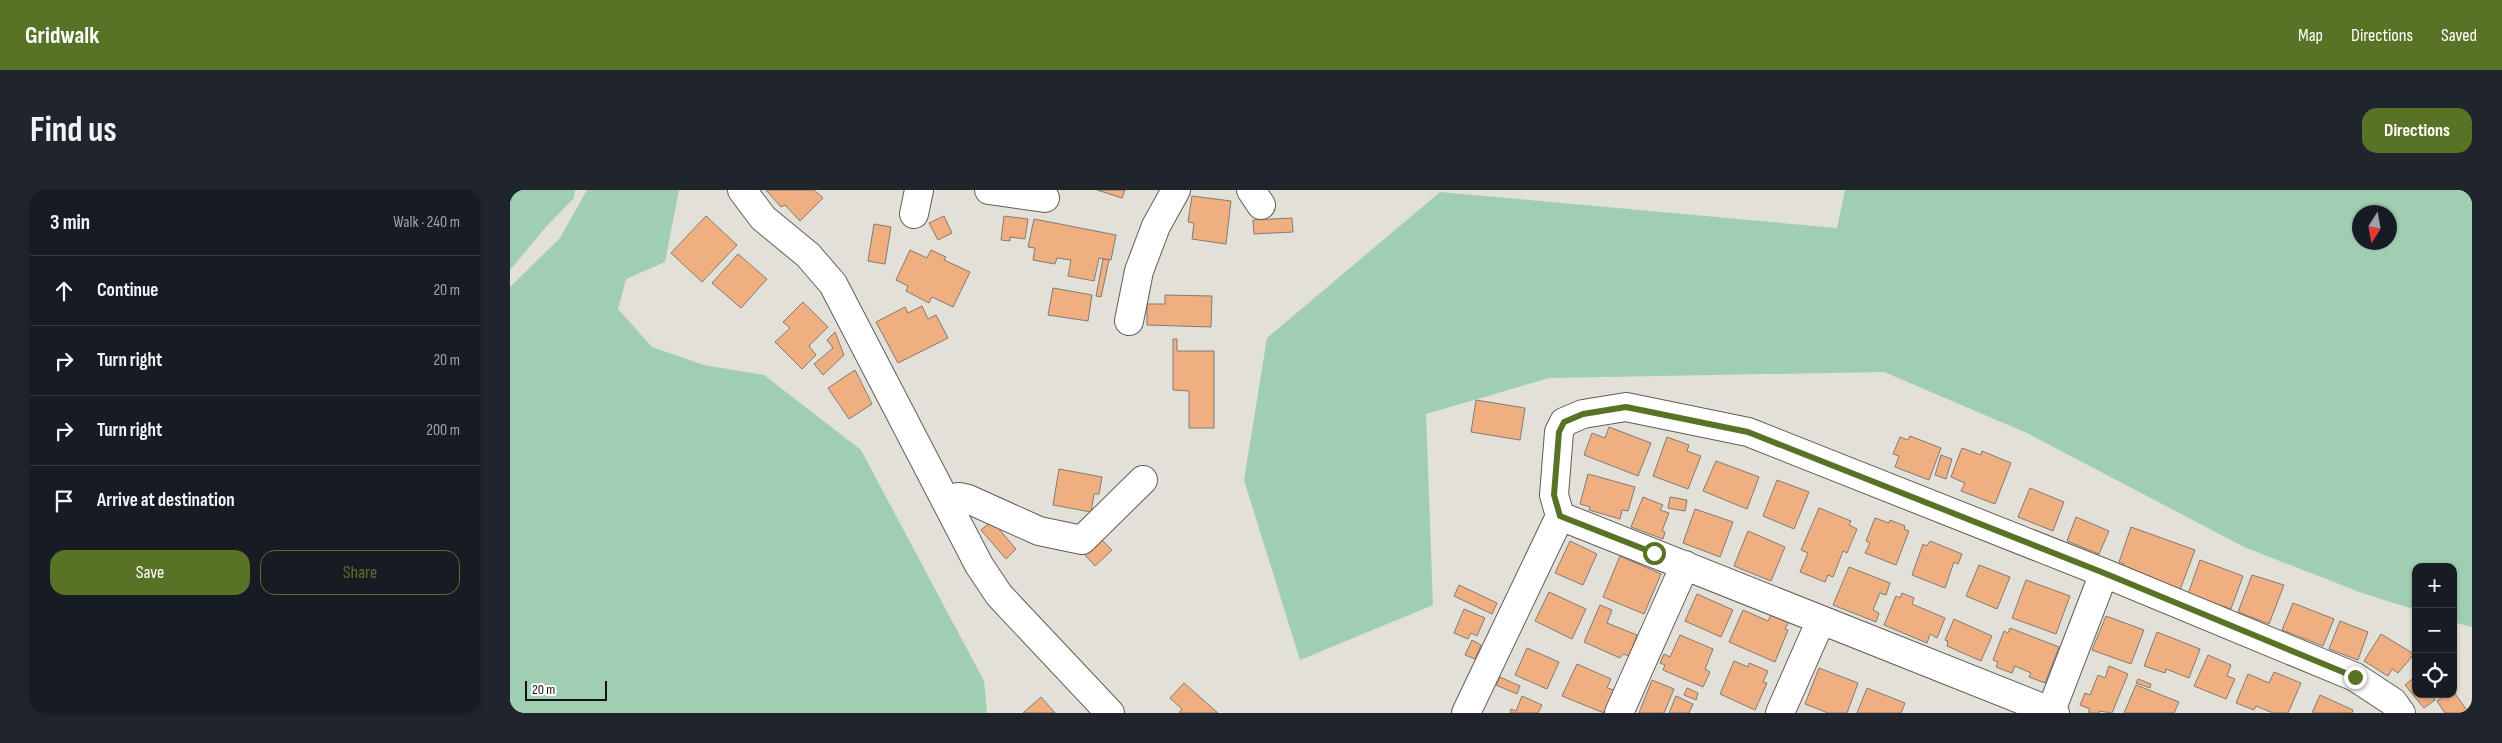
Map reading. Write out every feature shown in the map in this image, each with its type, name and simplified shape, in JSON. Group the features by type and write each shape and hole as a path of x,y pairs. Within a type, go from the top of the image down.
{"street":[{"path":"742,190 763,218 808,255 833,284 978,565 999,595 1110,713"},
{"path":"989,190 1045,198"},
{"path":"1129,321 1139,271 1156,226 1176,190"},
{"path":"1466,713 1560,516 1554,495 1559,432 1564,422 1583,414 1626,407 1748,432 2104,573 2355,677 2393,702 2401,713"},
{"path":"945,500 960,497 968,499 1039,531 1082,540 1143,480"},
{"path":"1560,516 2053,712 2104,573"},
{"path":"1619,713 1685,565"},
{"path":"1780,713 1821,620"}],"green space":[{"path":"510,190 575,190 574,198 545,228 510,270"},
{"path":"587,190 679,190 665,262 626,279 618,309 652,347 704,365 764,375 861,450 984,681 987,713 510,713 510,287 560,238"},
{"path":"1845,190 2472,190 2472,627 2457,623 2457,563 2412,563 2412,609 2362,593 2244,547 2027,433 1884,372 1549,378 1426,414 1433,605 1300,660 1244,480 1267,338 1440,192 1837,228"}],"building":[{"path":"766,190 814,190 823,198 800,221 785,205 781,207"},
{"path":"1097,190 1125,190 1122,198"},
{"path":"1192,196 1231,201 1226,244 1192,239 1194,223 1188,222"},
{"path":"706,216 737,245 702,282 671,253"},
{"path":"944,216 952,233 938,240 929,223"},
{"path":"1004,216 1028,219 1025,239 1010,237 1010,241 1001,240"},
{"path":"1292,218 1293,232 1254,234 1253,220"},
{"path":"1034,219 1116,235 1111,260 1099,258 1094,281 1068,276 1071,260 1057,258 1055,264 1033,260 1035,248 1028,247"},
{"path":"874,224 891,227 885,264 868,261"},
{"path":"910,250 927,258 931,250 946,257 944,260 970,272 953,307 932,297 929,303 906,291 908,286 896,280"},
{"path":"738,254 767,279 741,308 712,283"},
{"path":"1103,259 1109,260 1101,297 1096,296"},
{"path":"1053,288 1092,295 1088,321 1048,315"},
{"path":"1165,295 1212,296 1211,327 1147,325 1147,304 1165,304"},
{"path":"803,302 828,327 809,346 816,355 802,369 775,342 790,328 783,322"},
{"path":"922,306 928,319 936,315 948,338 898,363 876,322 905,307 908,313"},
{"path":"835,332 844,355 823,375 814,364 833,348 827,340"},
{"path":"1173,339 1177,339 1177,351 1214,351 1214,428 1189,428 1189,391 1173,390"},
{"path":"855,370 872,404 849,419 828,388"},
{"path":"1476,400 1525,408 1520,440 1471,432"},
{"path":"1609,427 1651,443 1638,476 1584,455 1592,433 1605,438"},
{"path":"1910,436 1941,448 1929,480 1895,467 1899,456 1893,454 1900,437 1908,440"},
{"path":"1667,437 1689,445 1687,451 1701,456 1688,489 1653,476"},
{"path":"1962,448 1981,455 1982,451 2011,463 1995,504 1961,491 1965,483 1951,477"},
{"path":"1941,455 1952,459 1946,479 1935,475"},
{"path":"1716,461 1759,477 1747,509 1703,491"},
{"path":"1059,469 1102,477 1099,494 1094,494 1091,512 1053,505"},
{"path":"1588,474 1635,487 1628,511 1622,510 1620,519 1589,510 1590,507 1580,504"},
{"path":"1777,480 1809,492 1794,529 1763,516"},
{"path":"2030,488 2064,502 2053,531 2018,517"},
{"path":"1643,497 1663,505 1660,510 1669,513 1662,531 1665,532 1663,539 1631,527"},
{"path":"1670,497 1687,500 1685,511 1668,508"},
{"path":"1819,508 1851,521 1849,525 1857,529 1847,553 1843,551 1833,577 1828,575 1825,582 1800,572 1808,553 1801,550"},
{"path":"1695,509 1733,522 1720,557 1683,543"},
{"path":"2076,517 2109,531 2099,554 2067,541"},
{"path":"1875,518 1889,523 1890,520 1905,526 1904,529 1909,531 1896,565 1865,553 1870,543 1866,541"},
{"path":"992,521 1016,549 1006,559 981,530"},
{"path":"2131,527 2195,550 2180,590 2122,569 2124,564 2119,562"},
{"path":"1748,531 1785,547 1771,581 1734,566"},
{"path":"1101,539 1112,550 1095,566 1085,555"},
{"path":"1570,541 1597,554 1583,585 1555,573"},
{"path":"1930,541 1962,554 1958,564 1954,562 1945,588 1912,575 1923,544 1927,546"},
{"path":"1620,556 1661,574 1644,614 1603,597"},
{"path":"2200,560 2243,576 2231,609 2188,594"},
{"path":"1979,565 2010,577 1997,609 1966,596"},
{"path":"1849,567 1890,583 1886,595 1880,593 1873,610 1879,613 1876,622 1833,605"},
{"path":"2252,575 2284,585 2269,624 2238,612"},
{"path":"2026,580 2070,596 2056,634 2012,618"},
{"path":"1459,585 1497,603 1492,614 1454,596"},
{"path":"1549,592 1586,609 1572,639 1535,621"},
{"path":"1902,593 1914,598 1912,604 1945,618 1937,638 1930,634 1927,643 1884,625 1896,596 1900,598"},
{"path":"1697,594 1733,610 1721,637 1685,621"},
{"path":"2293,603 2334,619 2323,646 2282,630"},
{"path":"1600,605 1612,610 1607,623 1637,635 1629,656 1623,654 1620,658 1584,642"},
{"path":"1464,609 1485,618 1477,636 1471,633 1468,639 1454,633"},
{"path":"1743,610 1768,621 1772,613 1789,621 1785,629 1788,630 1775,662 1729,642"},
{"path":"2106,616 2144,630 2131,664 2092,650"},
{"path":"1954,619 1992,636 1981,661 1947,646 1948,641 1945,640"},
{"path":"2340,621 2368,632 2358,660 2329,649"},
{"path":"2010,628 2059,647 2045,683 2029,677 2031,673 2015,666 2012,673 1996,667 1998,662 1993,660 2004,631 2008,633"},
{"path":"2157,632 2200,649 2189,678 2166,669 2165,673 2144,666"},
{"path":"2381,634 2412,653 2412,656 2398,673 2392,669 2388,676 2364,661"},
{"path":"1680,635 1713,649 1705,669 1710,672 1703,687 1663,670 1665,665 1660,663 1664,654 1670,657"},
{"path":"1472,640 1481,645 1475,659 1465,655"},
{"path":"1527,648 1559,662 1547,689 1515,675"},
{"path":"2208,655 2231,665 2227,676 2235,679 2226,699 2194,686"},
{"path":"1734,661 1748,667 1749,663 1768,671 1763,682 1767,683 1755,710 1720,694"},
{"path":"1577,664 1611,679 1607,688 1614,690 1604,713 1562,696"},
{"path":"2109,666 2128,674 2112,713 2099,711 2099,713 2088,713 2090,709 2080,705 2085,693 2090,695 2098,675 2105,678"},
{"path":"1819,668 1858,683 1847,713 1828,713 1805,704"},
{"path":"2274,672 2301,683 2288,713 2273,713 2256,706 2254,710 2236,703 2248,674 2269,683"},
{"path":"1500,677 1520,686 1517,694 1496,685"},
{"path":"2138,679 2151,684 2150,688 2136,683"},
{"path":"2412,679 2412,693 2405,685"},
{"path":"1652,680 1674,689 1664,713 1639,713"},
{"path":"1184,683 1218,713 1179,713 1182,709 1170,698"},
{"path":"2136,685 2179,702 2174,713 2124,713"},
{"path":"1687,688 1698,693 1696,700 1684,695"},
{"path":"1867,688 1905,703 1901,713 1857,713"},
{"path":"2320,695 2353,710 2352,713 2312,713"},
{"path":"1522,696 1542,705 1538,713 1510,713 1511,709 1516,711"},
{"path":"1676,696 1693,704 1689,713 1669,713"},
{"path":"2457,696 2469,713 2445,713 2437,701 2441,698"},
{"path":"1041,697 1055,713 1023,713"},
{"path":"2416,698 2434,698 2435,700 2424,708"}],"route":[{"path":"1654,553 1560,516 1554,495 1559,432 1564,422 1583,414 1626,407 1748,432 2104,573 2355,677"}]}
